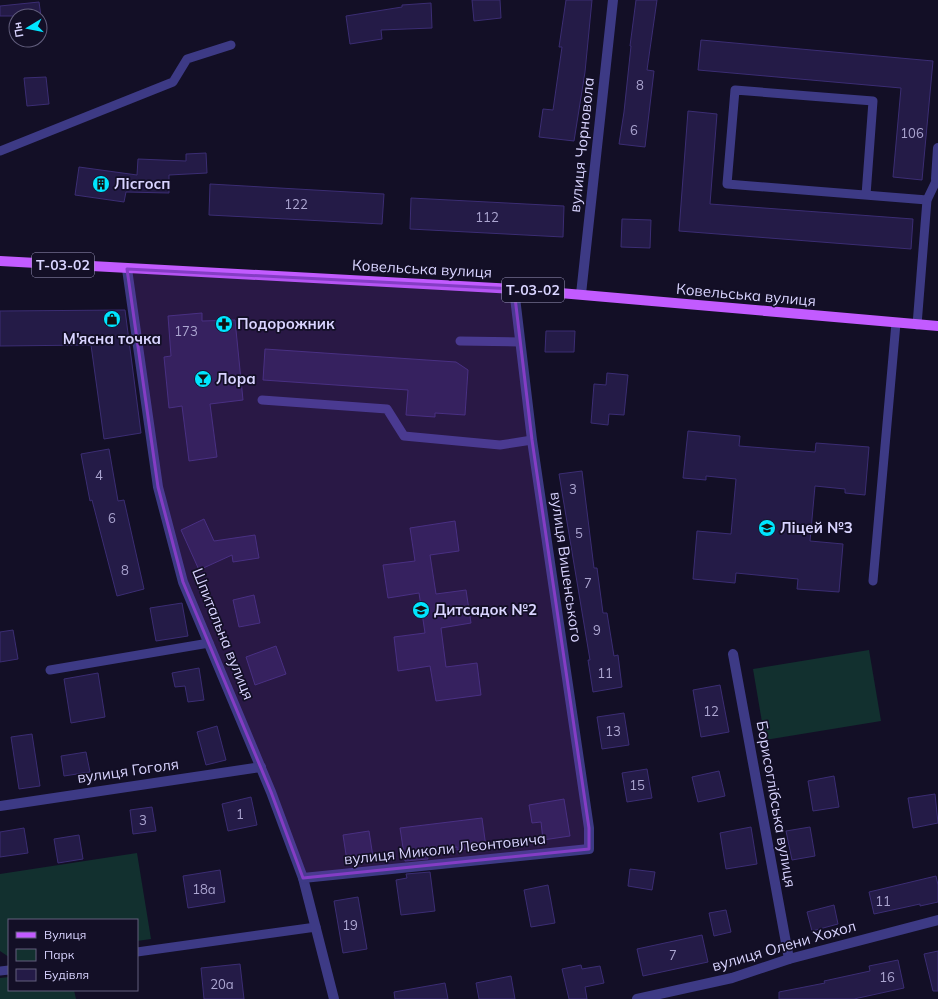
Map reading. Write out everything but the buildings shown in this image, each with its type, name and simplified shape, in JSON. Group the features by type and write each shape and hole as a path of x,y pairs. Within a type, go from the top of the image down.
{"main road":[{"name":"Ковельська вулиця","path":"0,262 514,289 938,326"}],"street":[{"name":"вулиця Чорновола","path":"581,294 613,0"},
{"path":"937,178 938,148"},
{"name":"Шпитальна вулиця","path":"127,269 158,487 183,582 261,767 303,878 334,999"},
{"name":"вулиця Вишенського","path":"514,289 532,440 590,828 589,849"},
{"name":"Борисоглібська вулиця","path":"733,654 789,959"},
{"name":"вулиця Гоголя","path":"0,806 261,767"},
{"name":"вулиця Миколи Леонтовича","path":"303,878 589,849"},
{"name":"вулиця Олени Хохол","path":"637,999 732,978 789,959 938,920"}],"lane":[{"path":"0,151 173,82 187,59 231,45"},
{"path":"866,196 873,101 735,90 728,184 866,196 927,200"},
{"path":"917,325 927,200 937,178"},
{"path":"873,581 896,323"},
{"path":"460,341 520,342"},
{"path":"262,400 387,409 404,436 500,445 532,440"},
{"path":"50,670 209,643"},
{"path":"138,952 316,927"}],"highlighted area":[{"path":"127,269 514,289 532,440 589,828 589,849 303,878 271,792 183,582 158,487"}],"green space":[{"path":"869,650 881,721 765,740 753,669"},
{"path":"137,853 151,939 138,941 138,919 8,919 8,956 0,951 0,874"},
{"path":"8,977 8,991 74,991 76,999 0,999 0,978"}],"place":[{"name":"Лісгосп","path":"101,184"},
{"name":"М'ясна точка","path":"112,319"},
{"name":"Подорожник","path":"224,324"},
{"name":"Лора","path":"203,379"},
{"name":"Ліцей №3","path":"767,528"},
{"name":"Дитсадок №2","path":"421,610"}]}
